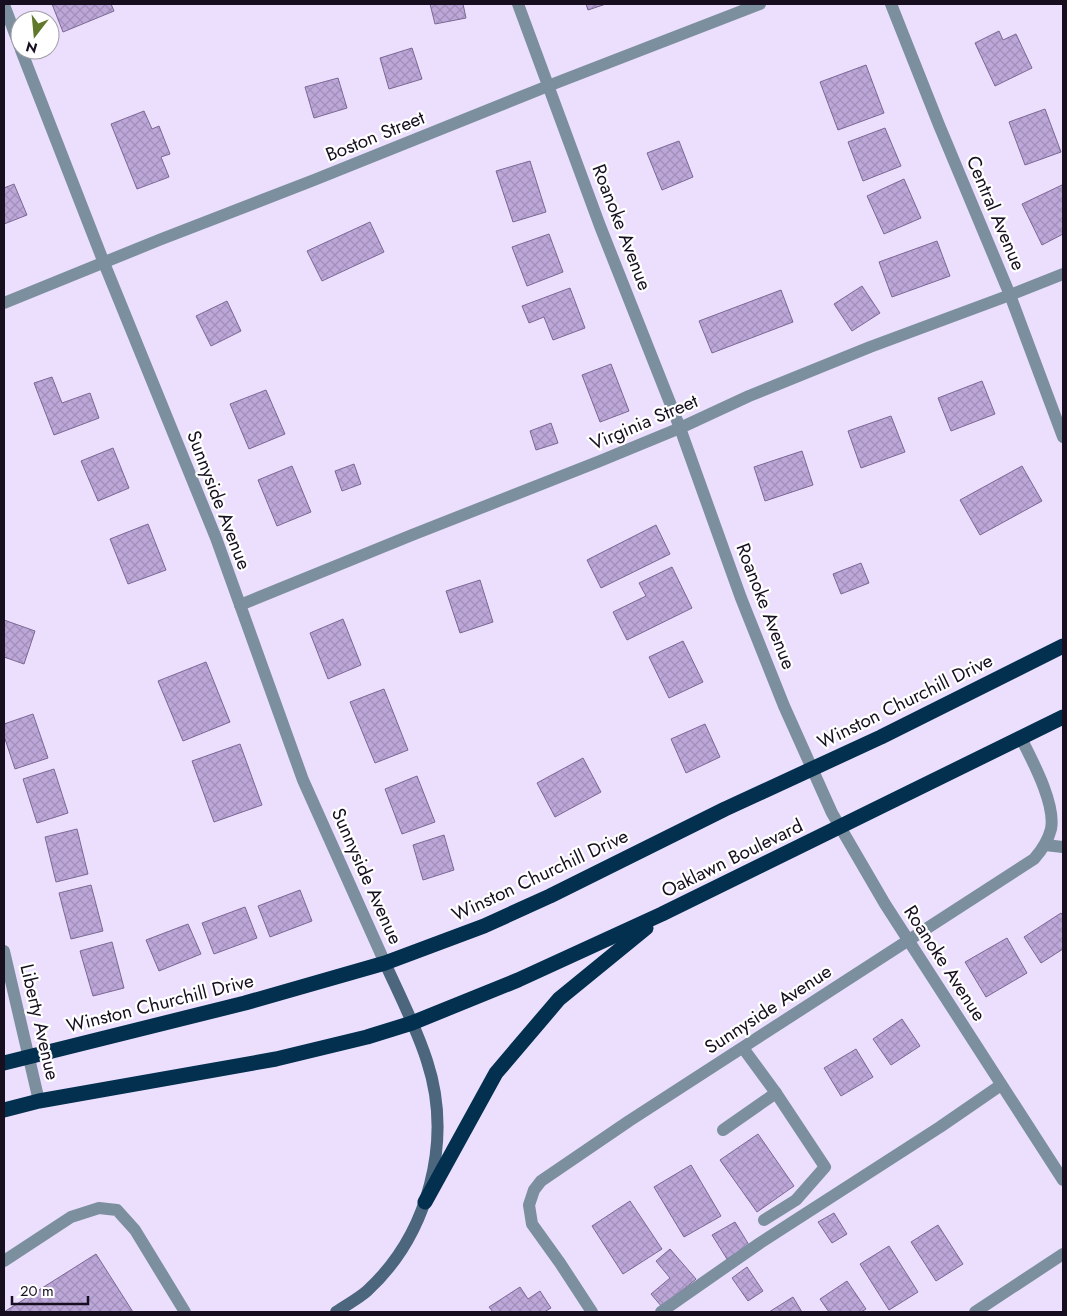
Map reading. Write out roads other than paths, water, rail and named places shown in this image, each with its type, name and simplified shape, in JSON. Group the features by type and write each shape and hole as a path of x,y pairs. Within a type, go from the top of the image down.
{"highway":[{"name":"Winston Churchill Drive","path":"4,1063 245,1003 385,963 484,926 550,896 725,809 889,733 1063,646"},
{"name":"Oaklawn Boulevard","path":"412,1023 518,980 662,914 1063,717"},
{"path":"425,1202 496,1074 559,1000 662,914"},
{"path":"4,1110 39,1101 276,1059 367,1037 412,1023"}],"street":[{"name":"Roanoke Avenue","path":"518,4 600,226 680,428 741,598 784,706 832,813 908,941 1063,1180"},
{"name":"Boston Street","path":"4,303 548,86 760,4"},
{"name":"Central Avenue","path":"891,4 1010,295 1063,437"},
{"name":"Sunnyside Avenue","path":"4,5 10,20"},
{"name":"Sunnyside Avenue","path":"26,60 104,263 216,538 303,780 385,963"},
{"name":"Virginia Street","path":"240,605 600,461 680,428 749,396 1063,274"},
{"name":"Sunnyside Avenue","path":"592,1312 532,1224 530,1205 534,1190 542,1181 557,1170 629,1121 1034,859 1045,845 1051,828 1051,810 1037,772 1021,738"},
{"path":"1045,845 1063,847"},
{"name":"Liberty Avenue","path":"4,951 39,1101"},
{"path":"336,1312 366,1292 386,1271 407,1242 425,1202 434,1168 438,1131 436,1096 427,1060 385,963"},
{"path":"743,1048 776,1093 825,1167 796,1200 764,1220"},
{"path":"661,1312 760,1243 940,1127 1001,1085"},
{"path":"723,1130 776,1093"},
{"path":"4,1261 71,1217 99,1208 117,1210 135,1230 185,1312"},
{"path":"974,1312 1063,1254"}]}
